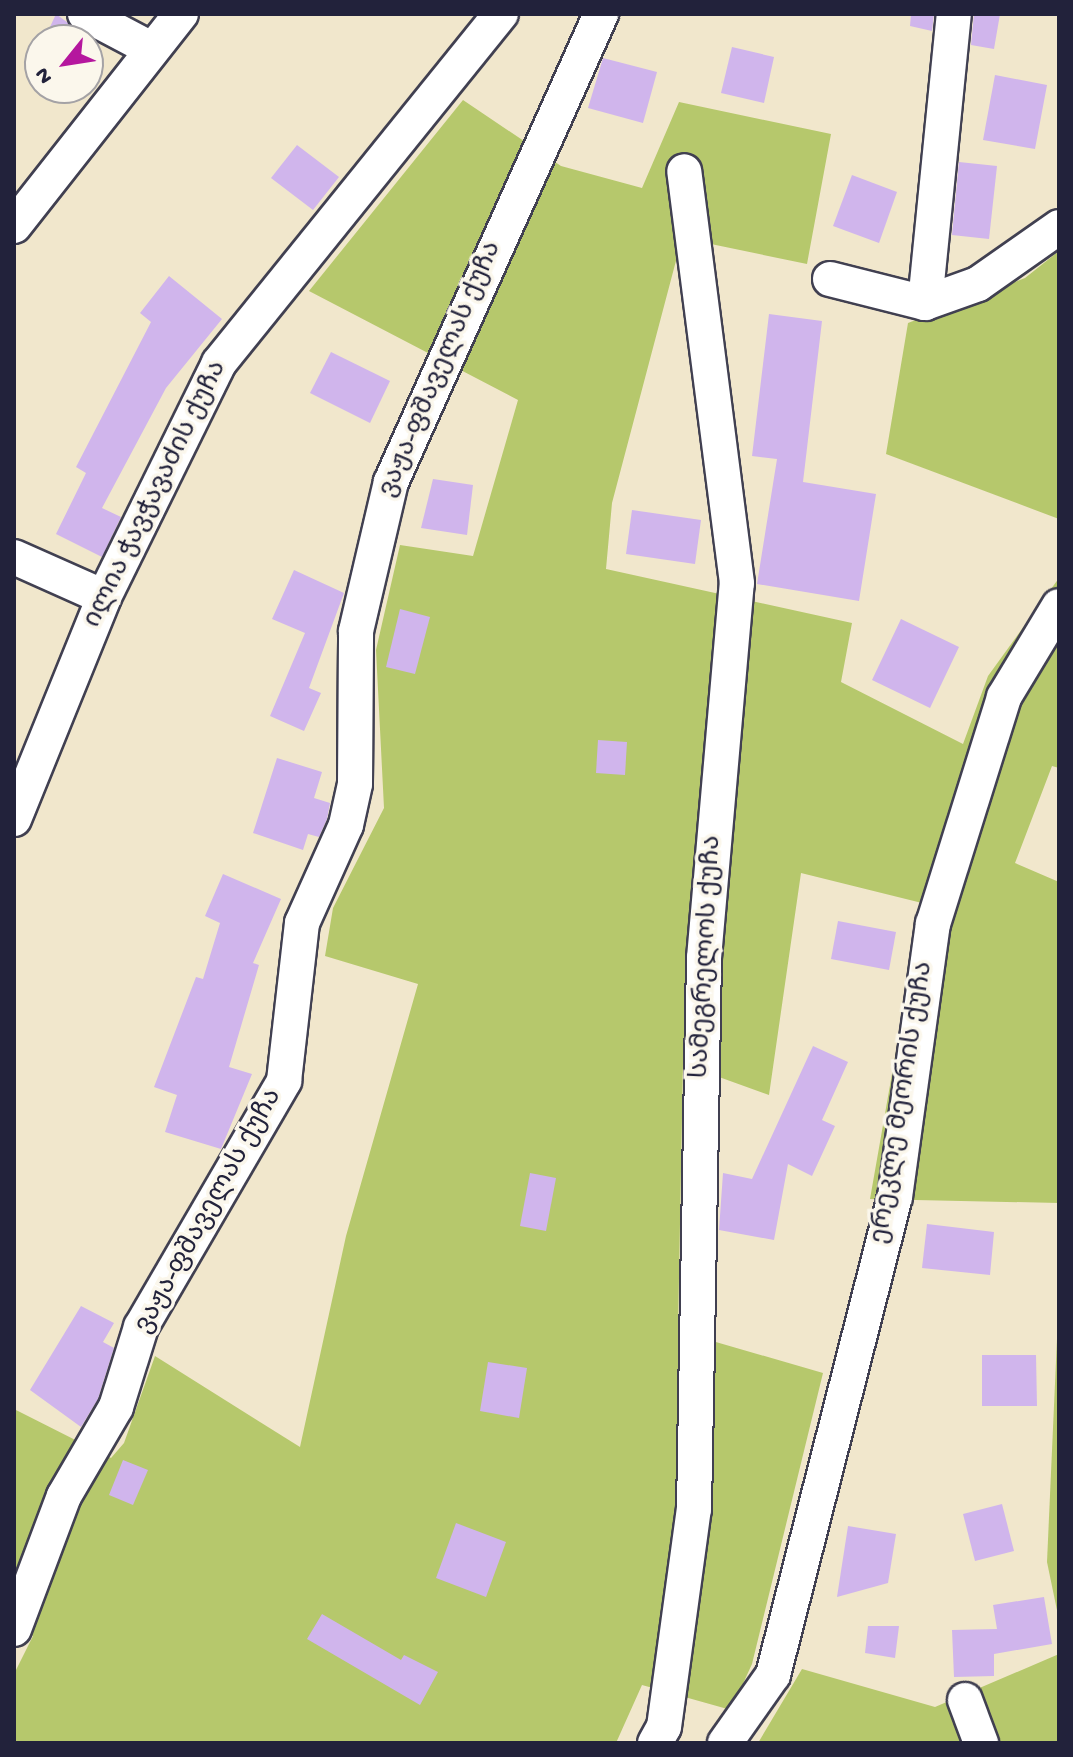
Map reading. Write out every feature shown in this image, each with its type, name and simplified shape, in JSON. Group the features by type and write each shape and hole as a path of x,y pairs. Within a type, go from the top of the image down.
{"street":[{"path":"85,14 151,49"},
{"path":"14,226 181,14"},
{"name":"ილია ჭავჭავაძის ქუჩა","path":"14,819 104,597 219,363 501,14"},
{"name":"ვაჟა-ფშაველას ქუჩა","path":"14,1629 64,1496 116,1407 141,1327 284,1081 302,923 346,825 355,784 356,631 391,482 575,59 601,14"},
{"path":"925,303 954,14"},
{"name":"სამეგრელოს ქუჩა","path":"655,1743 664,1727 694,1509 704,958 737,583 684,171"},
{"path":"830,279 925,303 978,284 1059,227"},
{"path":"14,557 104,597"},
{"name":"ერეკლე მეორის ქუჩა","path":"725,1743 773,1675 895,1197 933,924 1004,697 1059,606"},
{"path":"965,1700 981,1743"}],"green space":[{"path":"463,100 561,166 642,188 679,102 831,134 807,264 682,238 612,503 606,569 852,623 841,682 963,744 988,676 1059,578 1059,768 1052,766 1015,863 1059,882 1059,1203 870,1199 922,903 801,873 769,1095 683,1064 678,1331 823,1373 752,1664 731,1710 642,1685 616,1743 14,1743 14,1674 33,1636 14,1627 14,1409 111,1458 124,1443 155,1356 300,1447 346,1236 418,984 325,956 333,908 384,808 376,650 400,545 473,556 518,400 309,291"},
{"path":"1059,251 1059,519 886,454 908,323 1025,278"},
{"path":"1059,1294 1059,1620 1047,1562"},
{"path":"1059,1654 1059,1743 758,1743 802,1669 935,1707"}],"building":[{"path":"56,14 70,24 51,24"},
{"path":"911,14 934,14 932,31 910,26"},
{"path":"974,14 1000,14 994,49 971,45"},
{"path":"732,47 774,57 764,103 721,93"},
{"path":"603,58 657,72 643,123 588,108"},
{"path":"995,75 1047,85 1035,149 983,140"},
{"path":"297,145 339,177 313,210 271,178"},
{"path":"959,162 997,166 989,239 952,235"},
{"path":"852,175 897,192 879,243 833,226"},
{"path":"169,276 222,319 166,388 102,508 121,517 102,557 56,534 86,473 76,467 151,322 140,313"},
{"path":"769,314 822,321 803,482 876,494 859,601 757,584 777,459 752,456"},
{"path":"331,352 390,381 370,423 310,393"},
{"path":"433,479 473,485 467,535 421,528"},
{"path":"632,510 701,520 695,564 626,554"},
{"path":"294,570 344,593 309,688 321,693 304,731 270,716 305,633 272,619"},
{"path":"400,609 430,617 415,674 386,667"},
{"path":"901,619 959,647 930,708 872,680"},
{"path":"598,740 627,742 625,775 596,773"},
{"path":"277,758 322,772 314,798 330,803 327,819 319,837 308,834 303,850 253,833"},
{"path":"223,874 281,899 253,963 259,965 229,1067 252,1074 221,1149 165,1132 177,1095 154,1087 196,977 203,979 220,923 205,916"},
{"path":"838,921 896,932 889,970 831,959"},
{"path":"813,1046 848,1062 822,1120 835,1126 812,1176 788,1164 774,1240 719,1230 723,1173 752,1179"},
{"path":"530,1173 556,1178 546,1231 520,1226"},
{"path":"927,1224 994,1232 990,1275 922,1268"},
{"path":"81,1306 114,1323 103,1342 114,1348 98,1399 81,1427 30,1390"},
{"path":"982,1355 1036,1355 1037,1406 982,1406"},
{"path":"488,1362 527,1368 519,1418 480,1411"},
{"path":"123,1460 148,1470 133,1505 109,1495"},
{"path":"1002,1504 1014,1551 975,1561 963,1514"},
{"path":"456,1523 506,1542 486,1597 436,1578"},
{"path":"848,1526 896,1534 888,1583 837,1597"},
{"path":"1044,1597 1052,1644 994,1654 994,1676 954,1677 952,1630 997,1629 993,1605"},
{"path":"322,1614 401,1660 404,1655 438,1672 420,1705 307,1639"},
{"path":"868,1626 899,1626 895,1658 865,1653"}]}
